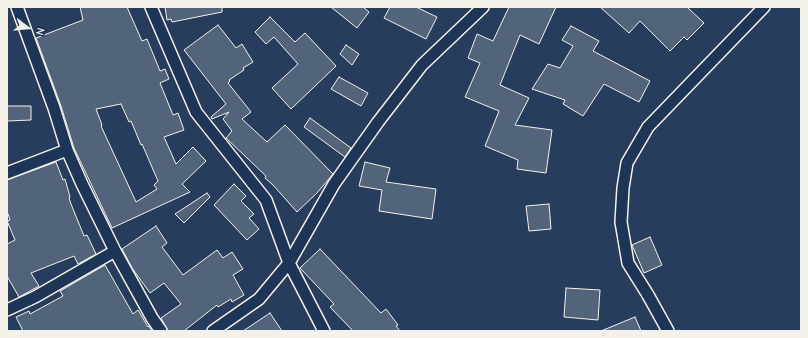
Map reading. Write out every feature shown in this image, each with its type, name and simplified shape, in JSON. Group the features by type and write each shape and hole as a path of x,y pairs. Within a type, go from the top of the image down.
{"street":[{"path":"17,7 54,108 67,150 82,184 115,251 152,318 162,331"},
{"path":"151,7 196,112 266,200 289,263 324,331"},
{"path":"668,331 628,263 620,222 627,163 648,127 764,7"},
{"path":"213,331 258,300 289,263 334,184 378,122 422,65 478,9"},
{"path":"7,173 67,150"},
{"path":"7,310 35,297 115,251"}],"building":[{"path":"80,7 127,7 142,41 147,39 160,71 165,69 169,79 160,83 173,115 178,113 184,130 164,137 176,164 193,147 206,161 182,184 190,192 112,228 74,148 61,106 36,38 83,20","holes":["121,104 129,122 131,121 158,181 154,185 157,189 136,202 101,126 102,125 96,109"]},
{"path":"165,7 222,7 222,12 172,22 171,19 167,20"},
{"path":"331,7 363,7 369,12 357,28"},
{"path":"390,7 416,7 437,17 426,39 384,18"},
{"path":"509,7 556,7 539,44 520,35 500,85 529,98 515,125 552,130 546,173 517,169 518,160 485,146 499,111 465,97 480,63 468,58 477,34 493,41"},
{"path":"600,7 687,7 704,23 687,40 684,37 670,51 640,21 629,33"},
{"path":"270,17 295,42 305,33 336,66 291,109 272,88 298,64 274,37 266,44 255,32"},
{"path":"218,25 236,48 242,44 253,62 243,68 244,70 229,80 230,81 228,83 251,112 242,119 267,142 285,125 333,174 317,193 297,212 265,178 266,176 226,138 232,131 223,119 229,112 212,119 211,117 226,104 184,50"},
{"path":"571,26 599,41 593,51 650,81 639,102 604,84 583,116 563,104 565,100 532,89 548,64 560,68 573,46 562,40"},
{"path":"346,45 359,54 352,65 340,54"},
{"path":"339,77 368,93 361,106 331,89"},
{"path":"7,106 31,106 31,120 7,121"},
{"path":"310,118 351,148 345,157 304,127"},
{"path":"56,162 63,180 65,179 71,204 84,236 87,235 96,254 78,264 74,256 31,273 39,286 19,297 7,276 7,244 15,240 7,221 10,220 7,211 7,180"},
{"path":"365,162 390,168 386,182 436,189 432,219 379,211 382,190 359,186"},
{"path":"234,184 246,196 241,201 254,214 249,218 259,229 247,240 214,205"},
{"path":"207,193 210,197 184,223 175,214"},
{"path":"549,204 551,229 529,231 526,206"},
{"path":"156,226 167,243 162,247 183,275 217,250 223,258 232,252 243,269 233,275 244,295 232,302 231,299 218,307 217,305 184,331 168,331 161,318 181,304 164,283 150,293 132,268 122,249"},
{"path":"650,237 662,265 644,273 632,245"},
{"path":"320,249 381,313 386,309 398,325 396,326 400,331 353,331 330,307 334,304 300,268"},
{"path":"105,265 133,314 138,310 152,331 23,331 16,317 29,311 30,314 63,296 60,291"},
{"path":"566,288 600,290 598,320 564,317"},
{"path":"270,313 282,331 243,331"},
{"path":"635,317 641,331 601,331"}]}
